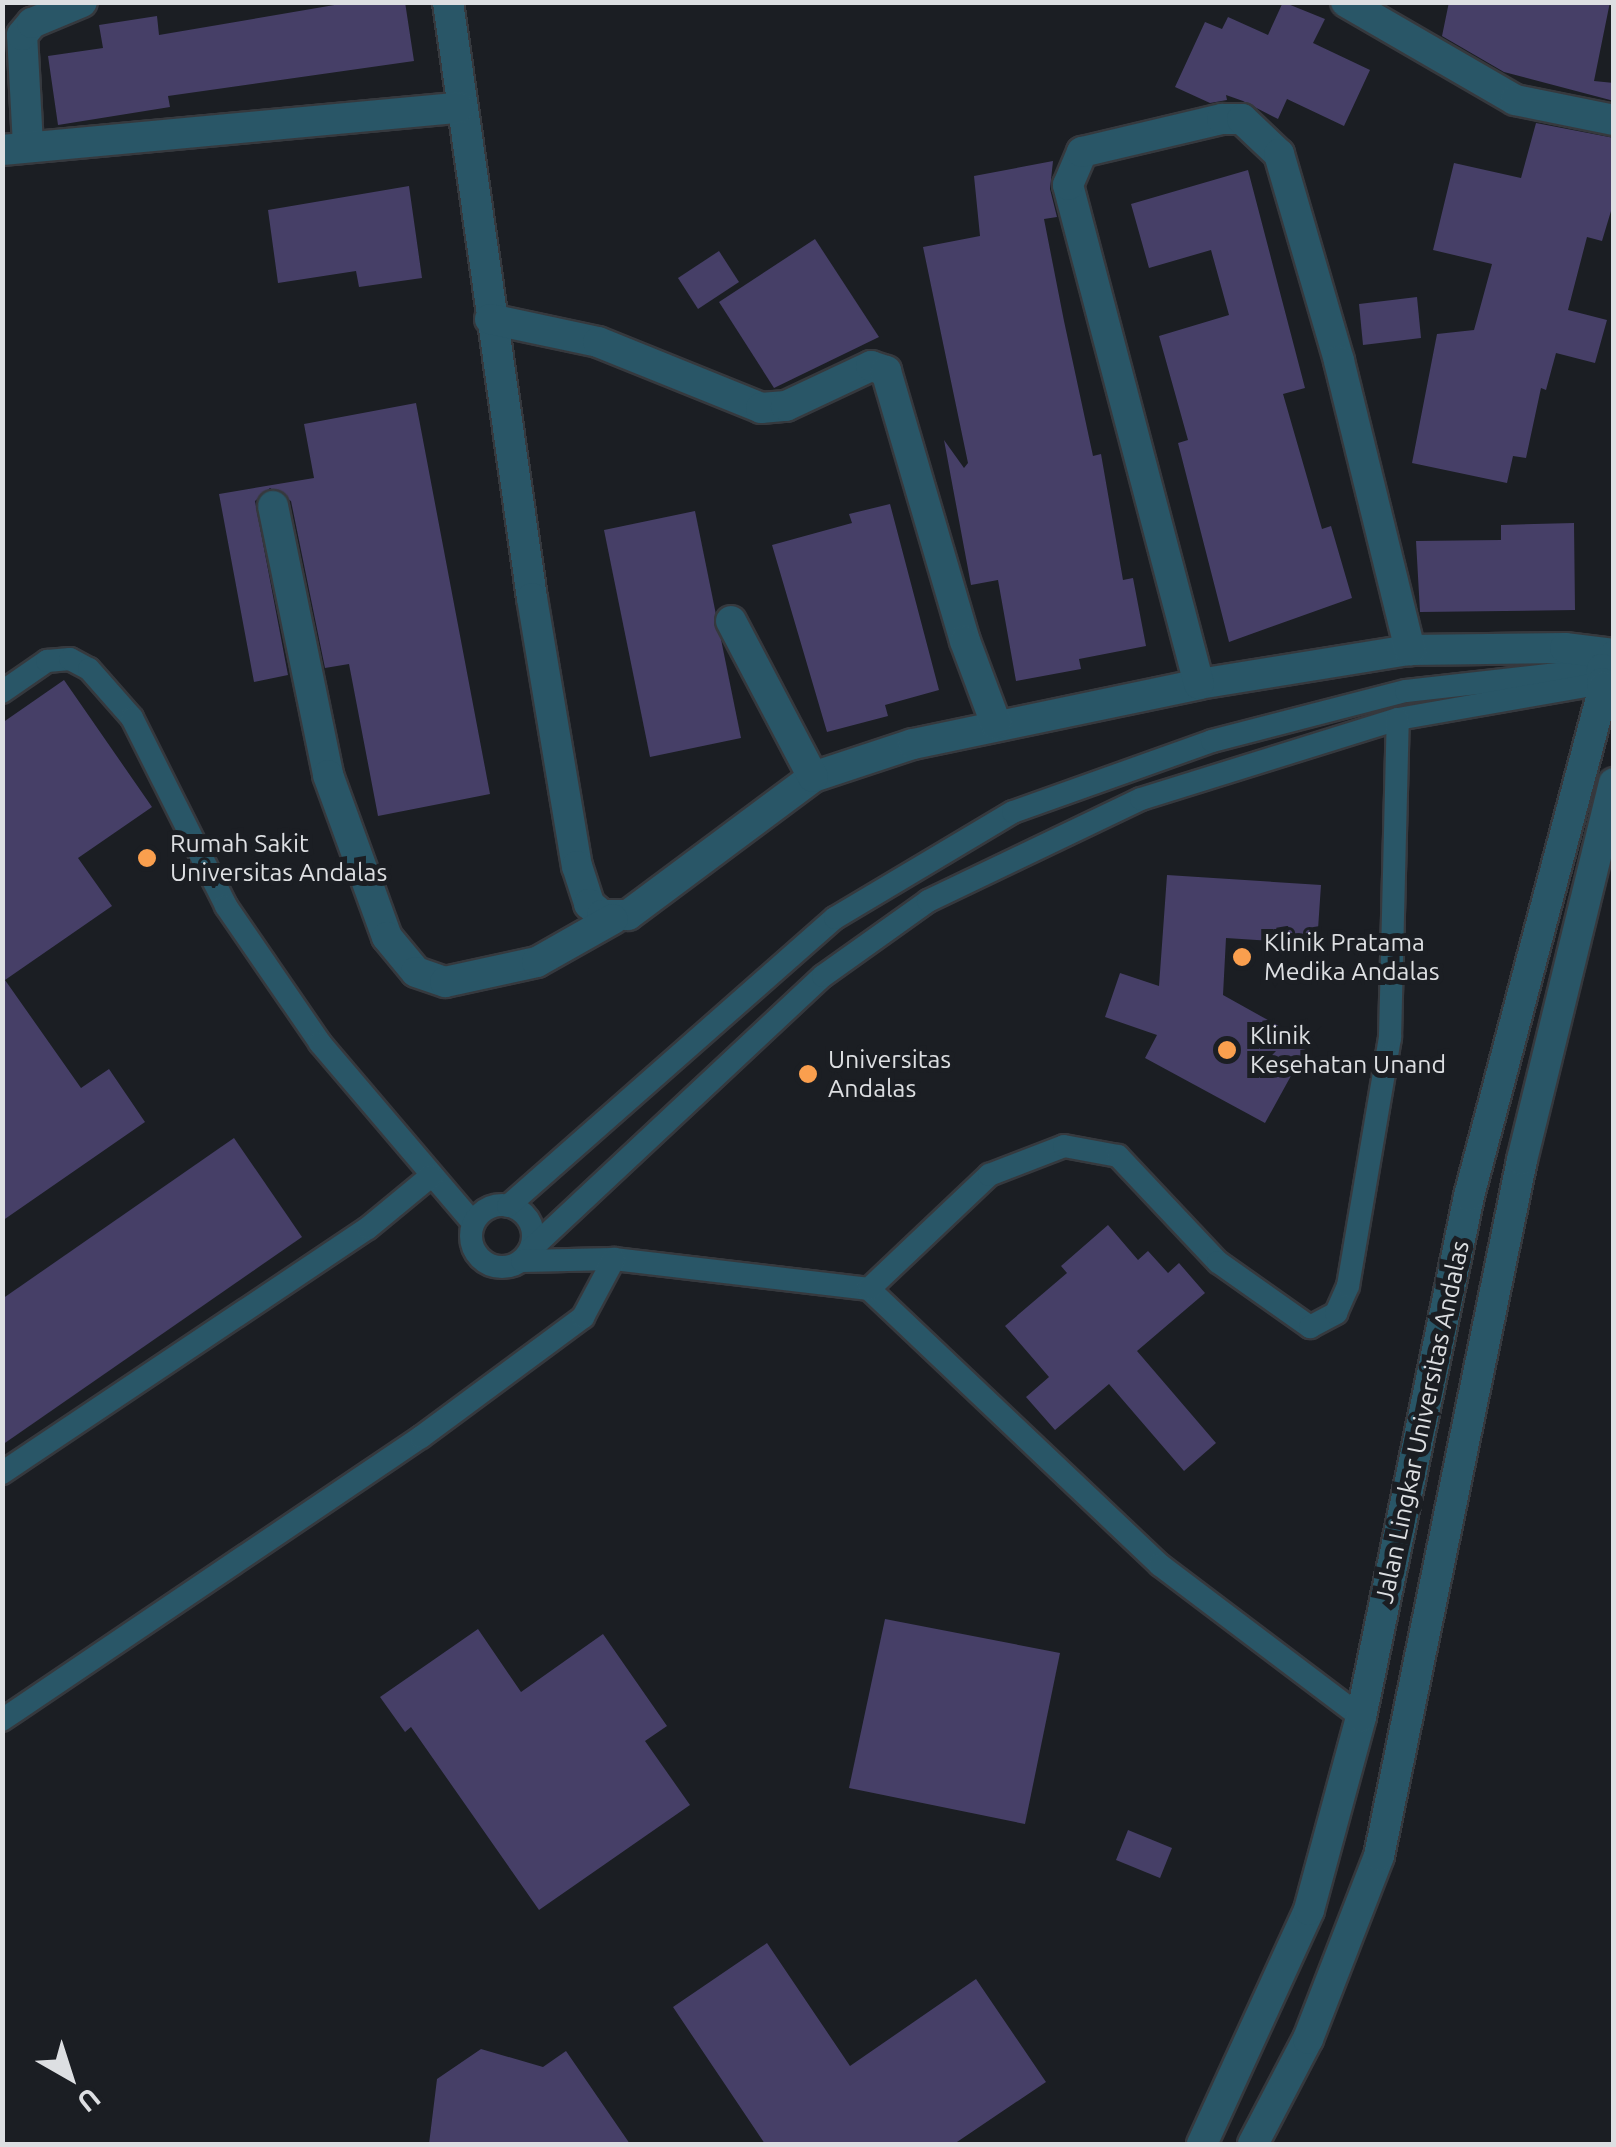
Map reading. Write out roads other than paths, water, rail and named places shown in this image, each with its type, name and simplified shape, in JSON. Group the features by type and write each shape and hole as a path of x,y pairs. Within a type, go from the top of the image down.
{"street":[{"path":"82,2 32,23 22,36 15,148 459,108"},
{"path":"448,2 490,320 578,866 589,904 613,918"},
{"path":"1346,2 1515,100 1614,120"},
{"path":"1199,684 1068,184 1082,152 1222,119 1242,119 1278,154 1339,361 1410,650"},
{"path":"490,320 598,342 760,408 786,406 871,366 886,371 965,641 996,724"},
{"path":"273,506 328,775 387,937 416,972 446,982 537,962 703,863 813,777 996,724 1199,684 1410,650 1565,648 1608,674"},
{"path":"731,621 813,777"},
{"name":"Jalan Lingkar Universitas Andalas","path":"1202,2144 1309,1910 1362,1717 1469,1196 1608,674"},
{"name":"Jalan Lingkar Universitas Andalas","path":"1254,2144 1323,1998 1378,1856 1522,1160 1614,783"},
{"path":"1409,1489 1455,1494"},
{"path":"1275,1985 1323,1998"}],"lane":[{"path":"2,692 47,661 70,659 89,669 132,718 226,906 320,1043 473,1223"},
{"path":"1608,674 1398,719 1141,799 928,901 772,1020 526,1255 508,1267 482,1261 470,1237 473,1223 482,1212 508,1206 835,918 1013,812 1194,747 1406,691 1608,674"},
{"path":"869,1290 989,1176 1064,1146 1118,1156 1218,1262 1310,1327 1336,1313 1348,1286 1390,1038 1398,719"},
{"path":"2,1473 368,1228 430,1176"},
{"path":"508,1206 530,1222 526,1255"},
{"path":"526,1255 614,1259 869,1290 1160,1565 1362,1717"},
{"path":"2,1720 422,1437 583,1317 614,1259"}],"place":[{"name":"Rumah Sakit Universitas Andalas","path":"147,858"},
{"name":"Klinik Pratama Medika Andalas","path":"1242,957"},
{"name":"Klinik Kesehatan Unand","path":"1227,1050"},
{"name":"Universitas Andalas","path":"808,1074"}]}
